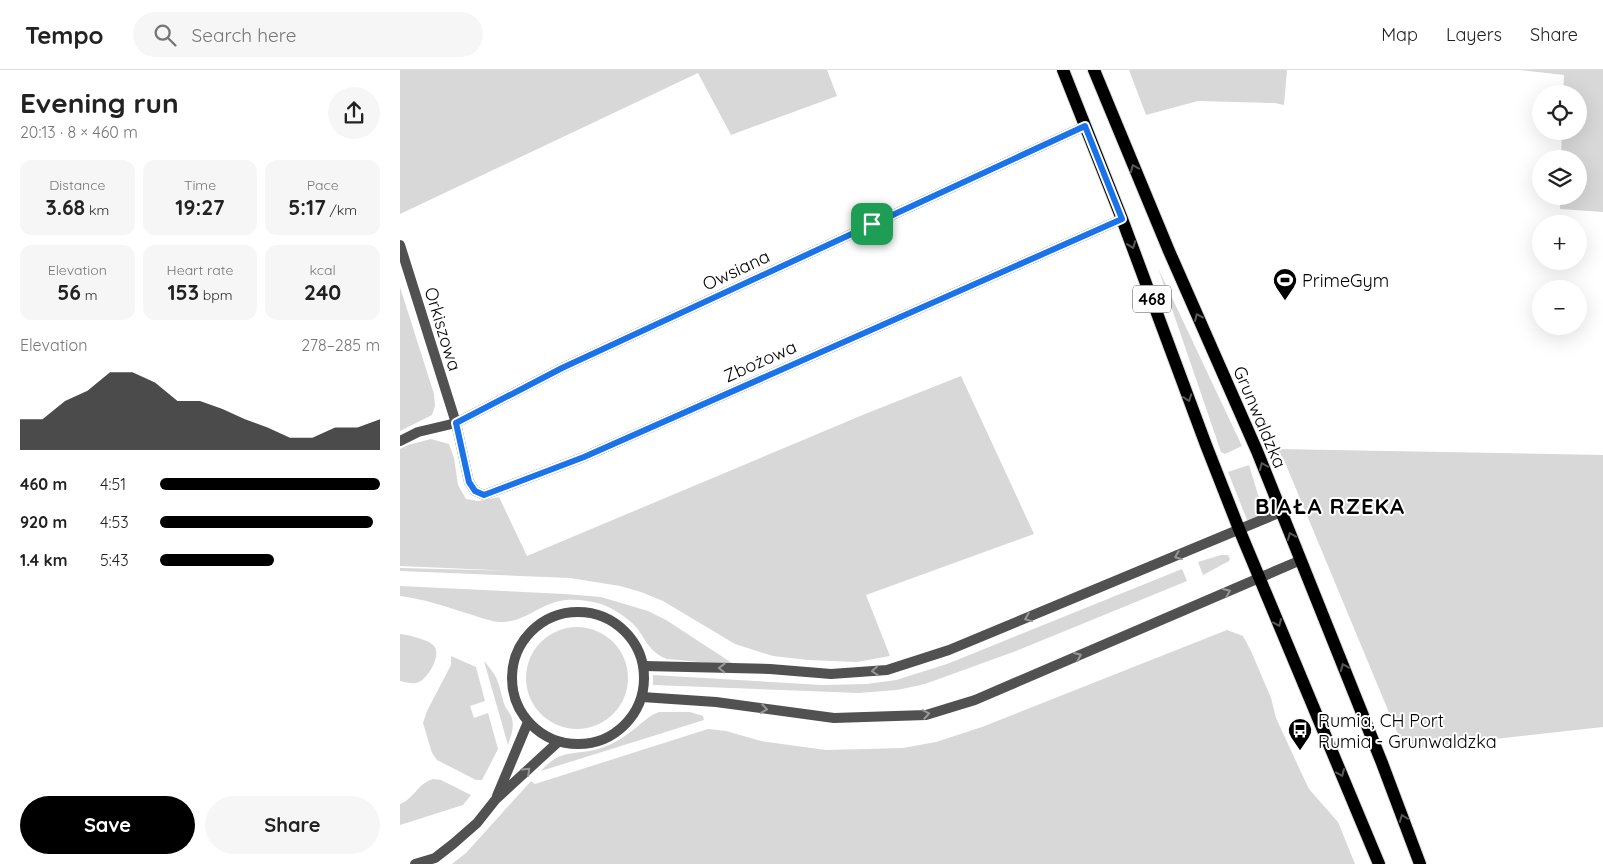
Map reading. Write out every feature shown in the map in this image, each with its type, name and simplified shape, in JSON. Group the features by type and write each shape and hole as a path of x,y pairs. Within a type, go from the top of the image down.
{"main road":[{"name":"468","path":"1063,70 1122,219 1239,529 1379,864"},
{"name":"Grunwaldzka","path":"1094,70 1165,242 1257,451 1420,864"}],"street":[{"name":"Owsiana","path":"400,441 418,432 456,423 571,364 1085,126"},
{"name":"Zbożowa","path":"456,423 469,482 475,491 484,495 584,457 1122,219"},
{"name":"Orkiszowa","path":"400,245 456,423"},
{"path":"644,666 770,669 830,674 886,670 949,650 1281,512"},
{"path":"642,696 716,702 834,718 926,715 975,700 1301,560"},
{"path":"565,612 586,612 606,617 623,629 636,646 644,666 645,681 642,696 630,720 610,737 584,744 558,742 542,734 528,722 518,707 512,688 512,669 517,651 528,633 545,620 565,612"},
{"path":"496,800 528,722"},
{"path":"415,864 435,858 453,844 477,823 496,800 558,742"}],"shaded area":[{"path":"400,70 827,70 837,96 731,135 698,73 400,214"},
{"path":"1129,70 1287,70 1284,105 1275,103 1198,101 1146,115"},
{"path":"1519,70 1603,70 1603,212 1560,209 1560,205 1587,205 1587,150 1561,150 1562,140 1587,140 1587,85 1563,85 1564,75"},
{"path":"1158,268 1242,446 1225,454 1221,452"},
{"path":"400,287 434,394 435,406 432,415 400,431"},
{"path":"961,376 1034,534 866,595 890,656 857,662 773,656 735,644 663,601 620,586 570,578 400,571 400,568 516,571 400,566 400,449 408,445 431,439 449,444 454,458 458,485 466,499 479,501 499,497 527,556 865,414"},
{"path":"1277,449 1603,455 1603,727 1415,748 1400,739 1284,460"},
{"path":"1249,465 1259,498 1257,519 1250,522 1247,520 1228,472"},
{"path":"1221,555 1228,555 1229,561 1203,575 1198,562"},
{"path":"1182,569 1187,581 1016,651 925,684 897,690 859,693 653,685 653,675 822,685 867,684 896,680 947,664"},
{"path":"400,586 601,597 648,611 666,620 732,663 730,665 667,659 656,653 649,646 636,627 625,617 610,608 594,602 580,600 559,601 518,619 499,622 433,603 400,596"},
{"path":"577,627 597,631 613,642 624,658 628,678 624,698 613,714 597,725 577,729 557,725 541,714 530,698 526,678 530,658 541,642 557,631"},
{"path":"1227,630 1243,636 1271,698 1276,718 1309,789 1338,822 1355,864 452,864 466,853 531,781 535,784 708,729 726,731 761,741 826,750 903,748 936,742 982,727"},
{"path":"400,634 426,641 436,649 435,660 430,671 423,680 417,683 400,681"},
{"path":"451,656 476,667 485,701 470,706 474,718 488,713 498,749 482,780 476,780 437,760 432,753 423,723 427,711 451,665"},
{"path":"484,661 497,679 504,704 512,718 512,730 508,745"},
{"path":"659,712 690,712 703,716 704,720 541,771 556,758 571,753 595,750 611,744"},
{"path":"433,779 441,780 471,795 463,805 400,825 400,804 423,784"}],"place":[{"name":"PrimeGym","path":"1285,301"},
{"name":"Rumia, CH Port Rumia - Grunwaldzka","path":"1300,751"}],"district":[{"name":"BIAŁA RZEKA","path":"1330,506"}],"route":[{"path":"1085,126 1122,219 584,457 484,495 475,491 469,482 456,423 562,368 872,224 1085,126"}]}
